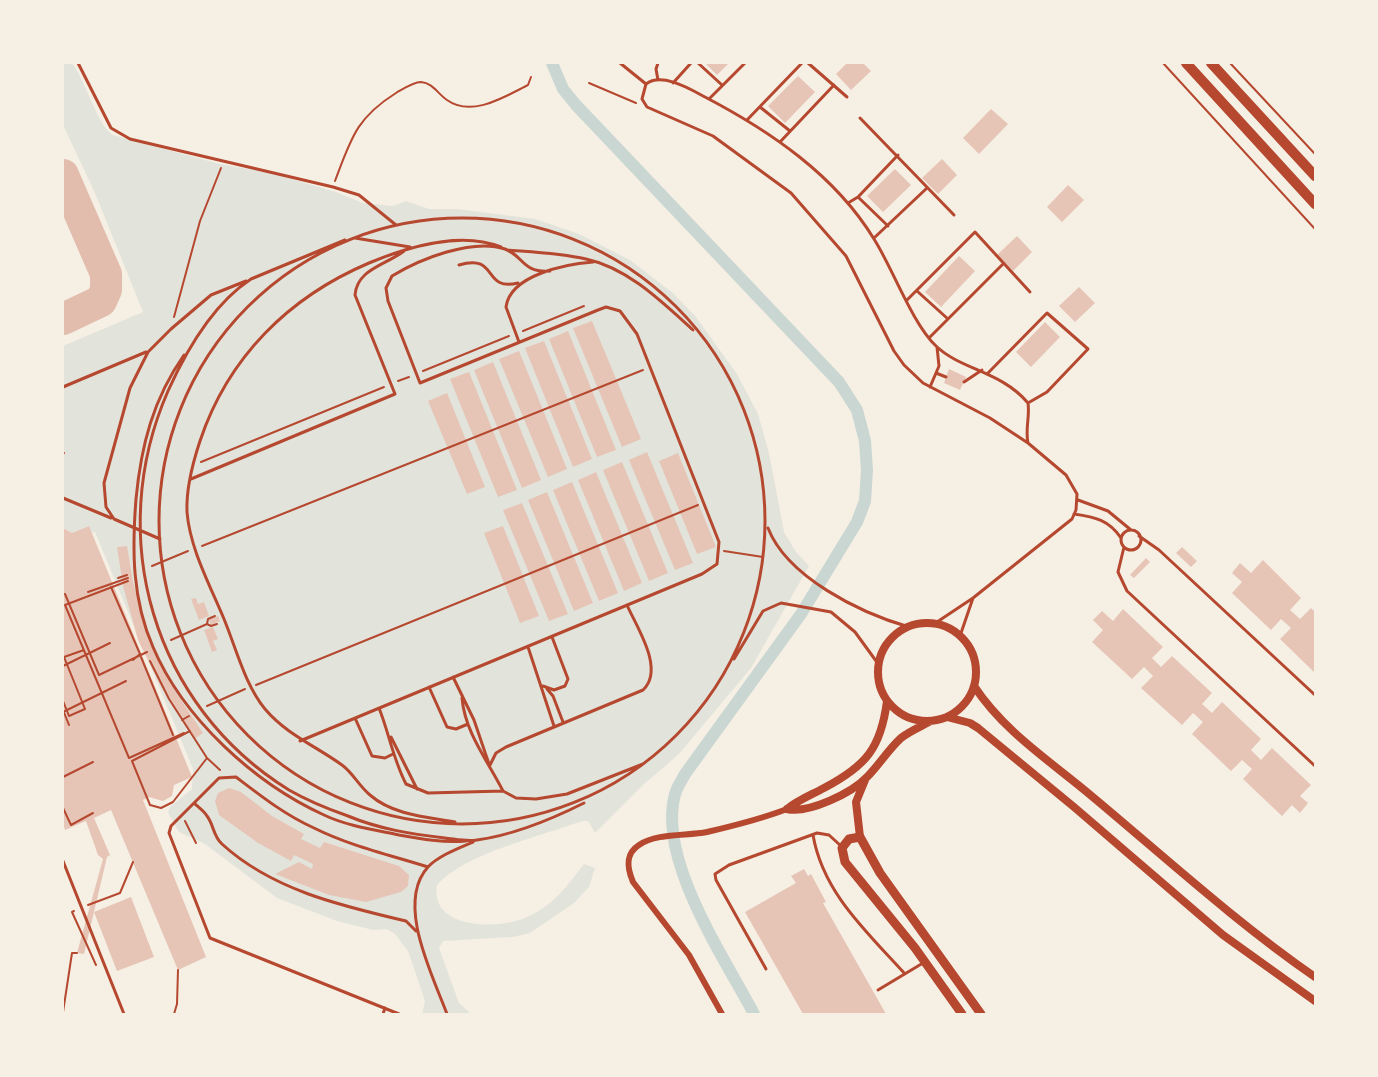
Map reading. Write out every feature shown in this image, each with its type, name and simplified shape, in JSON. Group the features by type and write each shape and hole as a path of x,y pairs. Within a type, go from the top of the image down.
{"highway":[{"path":"1186,63 1315,204"},
{"path":"1211,63 1315,176"}],"main road":[{"path":"962,1014 849,868 843,852 849,839 860,837 880,873 981,1014"}],"street":[{"path":"860,837 856,802 866,779 903,737 930,721 946,717 964,705 974,686 974,659 960,636 934,624 909,627 892,638 879,665 880,684 887,701 902,714 930,721"},
{"path":"974,686 997,716 1040,755 1271,946 1315,977"},
{"path":"722,1014 689,955 630,874 628,860 637,846 659,838 693,834 786,808 840,779 871,752 881,736 887,701"},
{"path":"946,717 970,723 978,729 1074,807 1223,935 1315,1001"},
{"path":"786,808 801,810 812,807 866,779"}],"lane":[{"path":"78,63 111,128 130,139 224,160 359,195 396,225"},
{"path":"620,63 646,84"},
{"path":"657,63 658,80"},
{"path":"673,82 692,63"},
{"path":"698,63 722,85"},
{"path":"709,99 745,63"},
{"path":"747,120 802,63"},
{"path":"808,63 846,97"},
{"path":"646,84 658,80 673,82 709,99 780,142 819,173 874,238 929,338 937,347 1004,381 1028,403 1029,414 1025,427 1028,443"},
{"path":"646,84 642,99 647,107 713,136 791,194 846,256 894,351 904,365 930,387 990,418 1028,443 1066,475 1076,489 1078,500 1074,514 1064,527 973,598 934,624"},
{"path":"780,142 834,85"},
{"path":"760,107 790,131"},
{"path":"860,118 954,214"},
{"path":"847,204 858,197 898,155"},
{"path":"874,238 927,187"},
{"path":"858,197 888,226"},
{"path":"114,519 105,507 104,483 130,388 148,352 211,295 333,243 396,225 430,219 499,220 533,226 598,251 646,282 681,313 704,339 729,379 748,422 761,476 768,526 752,607 743,636 725,673"},
{"path":"908,300 975,232 1030,292"},
{"path":"415,247 353,238 310,258 271,285 236,318 207,356 185,398 169,444 161,491 160,539 163,562 182,634 197,665 219,700 239,724 269,753 311,783 339,797 398,817 465,824 522,819 596,797"},
{"path":"465,824 386,806 365,790 342,765 300,741 265,709 252,687 195,549 187,509 191,479 193,466 212,409 237,366 256,341 299,302 322,286 354,269 415,247 470,242 486,242 506,249 534,270 550,271"},
{"path":"300,741 712,570 717,564 720,551 704,502 651,367 637,334 620,311 608,307 420,383 388,301 386,288 392,276 421,261 454,250 506,249 582,258 639,284 704,339"},
{"path":"191,479 395,393 359,305 356,289 366,273 406,250"},
{"path":"459,265 481,263 486,265 497,282 507,286 567,265 595,262"},
{"path":"929,338 1003,264"},
{"path":"250,279 237,288 217,309 172,372 152,413 139,468 134,578 153,646 186,706 239,760 282,792 326,816 374,830 420,839 474,841 511,834 562,814 596,797 648,762 684,728 725,673 763,610 772,605 788,603 831,612 842,620 879,665"},
{"path":"519,283 507,299 506,307 519,342"},
{"path":"917,291 948,319"},
{"path":"217,309 178,368 157,415 144,469 139,534 147,595 167,653 199,707 236,748 290,790 316,804 373,826 474,841"},
{"path":"988,373 1047,313 1088,350 1047,392 1028,403"},
{"path":"930,387 939,366 937,347"},
{"path":"63,387 148,352"},
{"path":"964,382 982,370"},
{"path":"936,373 946,377"},
{"path":"63,498 160,539"},
{"path":"1078,500 1108,511 1159,550 1315,695"},
{"path":"1074,514 1108,523 1121,537 1124,547 1119,572 1127,591 1315,765"},
{"path":"768,526 784,557 804,574 872,615 909,627"},
{"path":"1121,537 1125,531 1131,530"},
{"path":"1124,547 1129,550 1137,547 1139,536"},
{"path":"960,636 973,598"},
{"path":"490,765 496,753 506,747 642,690 648,685 652,667 627,605"},
{"path":"543,686 554,690 565,686 568,680 552,636"},
{"path":"528,646 543,686 544,697 554,726"},
{"path":"453,677 485,744 490,765"},
{"path":"543,686 553,696 563,722"},
{"path":"429,687 447,727 456,729 468,724"},
{"path":"462,698 468,724 478,748 490,765 503,791"},
{"path":"379,708 417,789"},
{"path":"355,718 372,756 385,758 393,754"},
{"path":"390,735 393,754 406,784 417,789 446,794 503,791 516,798 536,800 567,794 648,762"},
{"path":"399,1014 210,938 169,833 171,826 219,778 236,777 277,808 314,828 351,843 428,867"},
{"path":"194,803 208,816 214,836 222,844 272,879 320,899 406,921 416,931"},
{"path":"766,969 716,880 715,873 729,865 813,835 829,835 843,852"},
{"path":"813,835 818,861 831,887 847,910 905,974"},
{"path":"447,1014 416,931 413,914 421,879 428,867 474,841"},
{"path":"63,861 124,1014"},
{"path":"878,990 924,962"},
{"path":"383,1014 386,1008"}],"path":[{"path":"1163,63 1315,229"},
{"path":"1230,63 1315,154"},
{"path":"333,187 360,122 378,105 405,88 418,82 429,84 447,101 463,107 491,104 528,85 531,77"},
{"path":"589,83 647,107"},
{"path":"171,329 200,221 224,160"},
{"path":"193,466 216,454 592,303"},
{"path":"163,562 651,367"},
{"path":"204,707 704,502"},
{"path":"720,551 763,557"},
{"path":"65,605 128,579 88,592"},
{"path":"111,587 174,736"},
{"path":"65,594 99,675 147,652"},
{"path":"63,600 142,789"},
{"path":"182,634 207,624 211,626 222,622 222,618"},
{"path":"63,666 110,643"},
{"path":"63,701 69,716 85,709 64,657 84,650"},
{"path":"94,675 130,662"},
{"path":"69,725 63,711 126,681"},
{"path":"182,720 197,711"},
{"path":"129,758 174,736 190,731"},
{"path":"190,731 207,758 226,776"},
{"path":"190,731 132,761 150,805 161,808 173,802 207,758"},
{"path":"63,777 93,762"},
{"path":"63,808 72,825 93,813"},
{"path":"104,963 94,966 72,912 120,893 133,862"},
{"path":"63,1012 72,954 77,952"},
{"path":"174,1014 177,1004 178,969"}],"shaded area":[{"path":"63,63 72,63 102,122 113,135 220,164 271,173 336,192 363,203 393,206 406,201 429,209 457,209 535,219 579,234 630,260 674,294 696,317 737,374 758,414 769,453 784,532 796,552 809,566 751,668 679,754 643,785 595,833 588,821 582,821 526,839 466,864 437,885 437,900 444,911 455,918 469,923 500,924 527,917 545,907 572,880 584,864 595,868 589,887 574,903 530,933 513,937 443,941 439,948 459,1003 471,1014 422,1014 425,1001 408,951 395,934 387,929 373,930 337,921 277,898 205,844 179,832 168,813 170,807 192,789 193,769 95,532 92,533 89,526 72,533 63,528 63,346 143,312 95,193 63,125"}],"building":[{"path":"705,63 729,63 717,75"},
{"path":"847,63 863,63 871,71 851,90 836,74"},
{"path":"798,76 815,92 785,123 768,106"},
{"path":"991,109 1008,124 979,154 963,138"},
{"path":"942,159 957,175 938,194 922,178"},
{"path":"895,169 911,185 883,212 867,196"},
{"path":"1068,185 1084,200 1062,222 1047,207"},
{"path":"1017,236 1032,252 1013,271 997,255"},
{"path":"959,256 975,271 941,307 925,292"},
{"path":"1079,287 1095,303 1075,322 1059,306"},
{"path":"592,321 641,439 622,447 573,328"},
{"path":"1045,322 1060,337 1031,367 1016,352"},
{"path":"568,331 616,450 597,457 549,339"},
{"path":"544,341 592,459 573,467 525,348"},
{"path":"519,351 567,469 548,477 499,359"},
{"path":"493,362 541,480 522,488 474,370"},
{"path":"949,369 966,377 960,390 944,383"},
{"path":"469,372 517,490 498,497 450,379"},
{"path":"447,393 485,487 467,494 428,401"},
{"path":"647,452 693,563 675,570 629,460"},
{"path":"678,453 716,547 697,554 659,461"},
{"path":"622,462 668,573 649,581 603,470"},
{"path":"596,472 642,583 624,591 578,480"},
{"path":"572,482 618,593 599,601 553,490"},
{"path":"547,492 593,603 574,611 528,500"},
{"path":"522,503 568,614 549,621 503,510"},
{"path":"89,526 192,777 174,785 172,796 163,801 149,797 143,800 206,957 178,970 111,810 94,818 110,855 107,857 84,954 77,953 103,859 98,855 86,821 65,830 63,824 63,528 72,533"},
{"path":"503,526 539,616 520,623 484,533"},
{"path":"127,546 133,582 149,641 171,685 203,733 194,739 160,685 138,640 123,586 117,547"},
{"path":"1182,547 1197,561 1191,567 1176,553"},
{"path":"1146,558 1150,562 1134,578 1130,575"},
{"path":"1263,560 1301,598 1290,610 1300,619 1311,608 1315,612 1315,673 1280,639 1291,628 1281,619 1271,630 1232,593 1242,582 1232,573 1240,563 1251,573"},
{"path":"196,598 198,604 204,602 209,616 199,620 191,599"},
{"path":"1123,609 1163,647 1152,658 1161,667 1172,656 1212,693 1202,704 1212,713 1222,702 1261,739 1251,750 1261,760 1272,748 1311,785 1300,796 1308,803 1300,813 1292,805 1282,816 1243,779 1252,769 1242,760 1231,771 1192,734 1203,722 1193,713 1182,725 1141,688 1153,676 1144,667 1132,679 1092,642 1103,630 1093,620 1102,611 1113,621"},
{"path":"218,616 220,621 211,625 209,620"},
{"path":"213,627 218,639 213,641 217,650 212,652 204,630"},
{"path":"229,788 241,792 272,816 304,834 301,839 320,848 324,842 399,866 409,875 408,886 401,892 366,902 329,895 275,874 299,862 312,869 313,864 294,855 291,861 258,843 219,815 215,801 218,793"},
{"path":"804,869 808,876 811,874 826,902 823,903 886,1014 803,1014 745,912 796,883 791,876"},
{"path":"131,897 154,957 117,971 94,912"}],"waterway":[{"path":"552,63 563,89 576,105 839,382 857,410 865,441 867,470 865,501 857,522 801,614 685,774 675,794 672,820 676,848 684,877 696,907 754,1014"}],"taxiway":[{"path":"63,175 106,274 106,290 101,301 63,319"}]}
